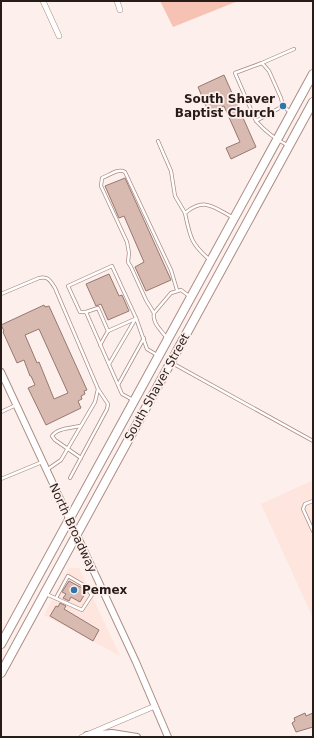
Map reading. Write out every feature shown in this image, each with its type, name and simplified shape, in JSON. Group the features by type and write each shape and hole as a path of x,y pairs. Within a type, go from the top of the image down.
{"main road":[{"name":"South Shaver Street","path":"1,644 313,74"},
{"name":"South Shaver Street","path":"1,673 313,102"},
{"path":"234,218 246,225"},
{"path":"191,297 203,304"},
{"path":"159,356 171,362"},
{"path":"9,630 21,637"}],"street":[{"path":"43,1 58,36"},
{"path":"117,1 120,10"},
{"name":"North Broadway","path":"1,372 168,737"},
{"path":"85,736 155,706"},
{"path":"85,736 112,733 137,737"}],"lane":[{"path":"289,146 263,129 256,121 235,73 294,49"},
{"path":"262,63 270,71 283,106 292,114"},
{"path":"256,121 283,106"},
{"path":"158,141 171,171 175,196 185,213 192,240 196,248 211,261"},
{"path":"168,339 156,325 153,318 154,314 128,262 129,253 126,242 101,186 102,178 117,171 122,170 126,172 171,270 177,290"},
{"path":"185,213 203,203 210,205 234,218"},
{"path":"108,331 98,308 86,312 80,312 68,286 112,266 136,318 147,349 159,356"},
{"path":"1,294 39,278 48,278 54,288 98,389 108,404 107,409 70,478"},
{"path":"154,314 171,292 180,290 191,297"},
{"path":"86,312 122,394 134,401"},
{"path":"100,344 108,331 136,318"},
{"path":"109,364 136,318"},
{"path":"118,385 144,338"},
{"path":"171,362 313,441"},
{"path":"46,470 61,460 95,402 98,389"},
{"path":"1,412 17,405"},
{"path":"81,426 59,430 52,435 55,440 81,458"},
{"path":"1,479 43,462"},
{"path":"313,501 305,504 303,509 313,531"},
{"path":"56,598 68,576 85,586 92,595"},
{"path":"45,593 82,610 99,584"}],"shaded area":[{"path":"160,1 238,1 173,27"},
{"path":"313,480 313,618 261,504"},
{"path":"69,568 79,568 120,656 44,615"}],"building":[{"path":"224,75 256,147 231,159 226,148 240,142 224,106 209,113 198,87"},
{"path":"125,178 171,280 146,291 135,267 144,262 124,216 119,218 105,186"},
{"path":"109,274 119,296 122,295 129,311 108,320 101,304 96,306 86,284"},
{"path":"44,305 45,307 49,306 87,390 84,391 85,394 81,396 82,399 78,401 81,408 46,425 28,388 35,385 24,360 17,363 1,325","holes":["39,329 68,393 54,399 39,362 37,363 25,335"]},
{"path":"69,581 84,589 86,592 80,602 71,597 69,601 63,598 66,594 62,592"},
{"path":"60,603 66,606 64,609 99,630 93,641 50,616 56,606 58,607"},
{"path":"305,713 306,716 313,713 313,727 296,732 292,723 295,721 294,718"}],"place":[{"name":"South Shaver Baptist Church","path":"283,106"},
{"name":"Pemex","path":"74,590"}]}
